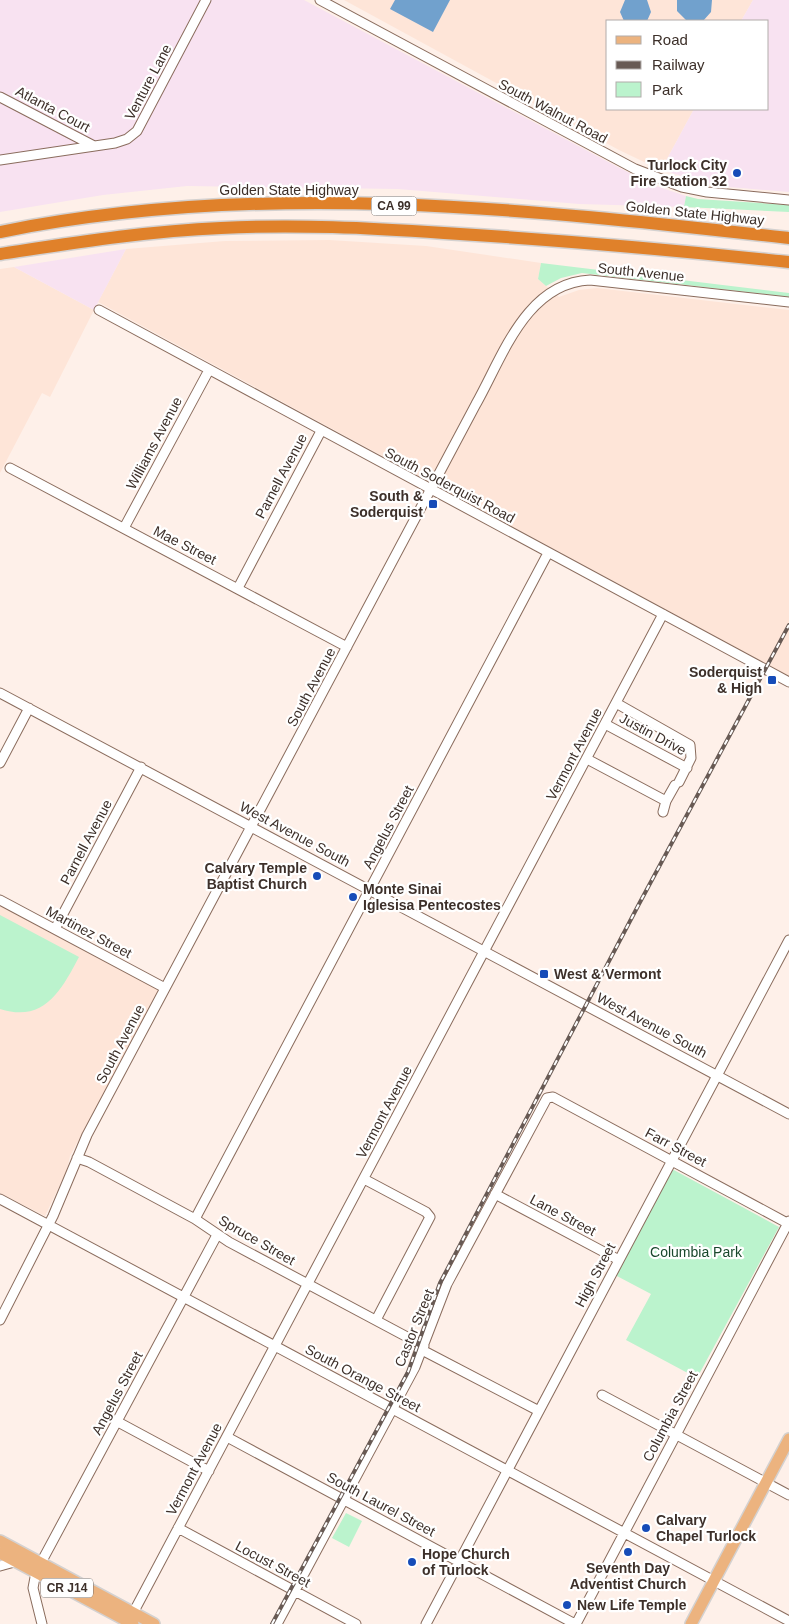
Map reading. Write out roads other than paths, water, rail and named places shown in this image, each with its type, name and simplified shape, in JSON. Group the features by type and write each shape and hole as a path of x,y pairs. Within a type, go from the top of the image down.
{"highway":[{"name":"Golden State Highway","path":"0,232 63,220 149,210 295,202 578,215 789,238"},
{"name":"CA 99","path":"0,254 170,231 322,226 581,241 789,262"}],"main road":[{"path":"691,1624 789,1439"},
{"name":"CR J14","path":"0,1541 132,1620 154,1624"},
{"name":"CR J14","path":"0,1553 16,1561 36,1564"}],"street":[{"name":"Venture Lane","path":"0,160 115,143 127,139 138,131 206,0"},
{"name":"South Walnut Road","path":"320,0 635,169 682,187 707,192 789,200"},
{"name":"Atlanta Court","path":"0,96 94,146"},
{"name":"South Avenue","path":"0,1320 49,1225 87,1136 522,320 535,304 554,291 574,282 595,280 789,302"},
{"name":"South Soderquist Road","path":"99,310 548,554 789,682"},
{"name":"Williams Avenue","path":"124,528 209,370"},
{"name":"Parnell Avenue","path":"238,588 321,431"},
{"name":"Mae Street","path":"10,468 347,647"},
{"name":"Angelus Street","path":"195,1219 548,554"},
{"name":"Vermont Avenue","path":"132,1620 226,1437 664,614"},
{"name":"West Avenue South","path":"0,693 789,1114"},
{"path":"616,704 688,743 692,755 687,768 666,801 663,812"},
{"path":"0,763 29,708"},
{"name":"Justin Drive","path":"605,724 687,768"},
{"path":"587,759 666,801"},
{"name":"Parnell Avenue","path":"55,929 141,767"},
{"name":"Martinez Street","path":"0,900 165,988"},
{"name":"High Street","path":"426,1624 789,940"},
{"name":"Farr Street","path":"549,1097 789,1223"},
{"name":"Castor Street","path":"277,1624 423,1348 445,1289 545,1100 549,1097"},
{"name":"Spruce Street","path":"77,1158 89,1162 195,1219 217,1235 376,1320 538,1411"},
{"path":"364,1179 426,1212 430,1217 376,1320"},
{"name":"Lane Street","path":"495,1194 619,1260"},
{"name":"South Orange Street","path":"0,1199 789,1621"},
{"name":"Columbia Street","path":"575,1624 789,1223"},
{"name":"Angelus Street","path":"36,1564 118,1422 217,1235"},
{"path":"602,1396 789,1495"},
{"path":"118,1422 209,1471"},
{"name":"South Laurel Street","path":"226,1437 575,1624"},
{"name":"Locust Street","path":"178,1528 356,1624"},
{"path":"0,1566 16,1561"},
{"path":"36,1564 33,1588 42,1624"}],"water":[{"path":"395,0 450,0 433,32 390,9"},
{"path":"625,0 647,0 651,12 647,20 624,20 620,12"},
{"path":"677,0 712,0 711,12 704,20 686,20 677,11"}],"railway":[{"path":"272,1624 408,1372 440,1283 639,904 789,625"}],"place":[{"name":"Turlock City Fire Station 32","path":"737,173"},
{"name":"South & Soderquist","path":"433,504"},
{"name":"Soderquist & High","path":"772,680"},
{"name":"Calvary Temple Baptist Church","path":"317,876"},
{"name":"Monte Sinai Iglesisa Pentecostes","path":"353,897"},
{"name":"West & Vermont","path":"544,974"},
{"name":"Calvary Chapel Turlock","path":"646,1528"},
{"name":"Seventh Day Adventist Church","path":"628,1552"},
{"name":"Hope Church of Turlock","path":"412,1562"},
{"name":"New Life Temple","path":"567,1605"}],"park label":[{"name":"Columbia Park","path":"696,1252"}]}
